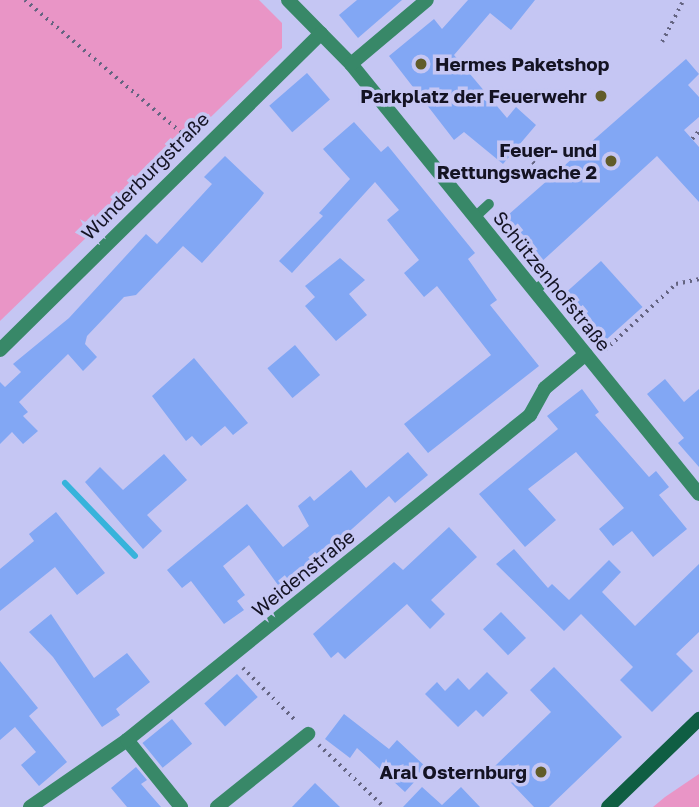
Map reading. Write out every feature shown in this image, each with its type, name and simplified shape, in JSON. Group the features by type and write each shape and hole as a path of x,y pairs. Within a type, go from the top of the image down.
{"street":[{"name":"Schützenhofstraße","path":"288,0 351,64 699,494"},
{"path":"351,64 427,0"},
{"name":"Wunderburgstraße","path":"0,350 199,148 321,33"},
{"name":"Weidenstraße","path":"30,807 127,740 232,656 530,415 545,388 589,358"},
{"path":"608,807 699,719"},
{"path":"217,807 308,734"},
{"path":"127,740 181,807"}],"lane":[{"path":"475,217 489,204"},
{"path":"534,291 550,278"}],"path":[{"path":"25,0 199,148"},
{"path":"662,42 682,3"},
{"path":"692,139 699,131"},
{"path":"533,162 547,178"},
{"path":"589,358 676,284 699,279"},
{"path":"232,656 384,807"}],"shaded area":[{"path":"0,0 259,0 282,23 282,48 0,321"},
{"path":"699,774 699,807 653,807 665,797"}],"building":[{"path":"357,0 402,0 358,38 339,15"},
{"path":"468,0 535,0 511,30 490,13 454,55 507,118 516,107 536,125 503,164 464,132 454,140 389,56 434,19 442,29"},
{"name":"Feuer- und Rettungswache 2","path":"686,59 699,74 688,85 699,97 699,117 684,130 699,147 699,202 657,156 539,264 500,222"},
{"path":"307,73 330,99 292,132 269,106"},
{"path":"354,122 381,152 388,146 475,253 468,259 497,300 490,305 539,366 428,453 404,424 491,355 437,286 424,297 404,273 419,260 387,220 399,210 375,182 292,273 279,261 323,216 319,213 350,179 323,149"},
{"path":"225,156 264,193 259,200 202,263 183,246 136,295 124,297 87,336 85,344 97,357 83,371 68,354 19,402 28,412 23,416 38,431 23,444 12,432 0,444 0,382 5,387 21,372 13,364 69,318 146,234 157,244 212,184 204,177"},
{"path":"340,258 365,280 349,294 367,315 336,341 305,306 315,297 305,286"},
{"path":"601,261 642,307 604,342 562,296"},
{"path":"295,345 320,375 292,398 267,368"},
{"path":"194,358 248,423 233,435 225,426 201,446 192,436 186,441 152,396"},
{"path":"665,379 684,402 699,389 699,467 678,443 684,438 647,394"},
{"path":"582,389 599,412 595,415 649,477 656,471 669,487 659,495 687,529 653,557 632,531 613,546 599,529 624,508 576,452 528,489 556,520 525,547 479,494 558,429 547,416"},
{"path":"408,452 428,475 395,503 389,496 325,553 278,585 249,545 223,566 245,595 237,601 244,610 224,624 191,581 182,588 167,570 247,504 283,547 309,526 298,506 310,496 314,501 351,470 366,488"},
{"path":"164,454 187,480 147,515 162,531 143,549 85,482 100,467 123,490"},
{"path":"56,512 105,573 77,595 55,567 0,611 0,569 34,541 29,534"},
{"path":"449,527 477,557 431,600 445,614 430,629 407,604 345,659 338,652 331,658 313,634 394,562 403,570"},
{"path":"514,549 548,588 552,584 569,600 609,560 621,572 602,592 635,626 699,564 699,632 676,654 693,671 652,712 620,680 633,667 581,614 564,631 496,564"},
{"path":"501,612 526,638 508,655 483,629"},
{"path":"51,614 94,678 127,653 150,682 116,709 120,715 102,727 53,657 29,632"},
{"path":"0,661 38,708 29,716 67,762 39,786 21,765 36,752 15,727 0,740"},
{"path":"554,667 622,737 549,807 534,807 495,766 551,712 530,690"},
{"path":"487,672 508,693 483,717 476,710 458,727 425,694 437,682 445,691 458,678 469,690"},
{"path":"237,674 258,697 225,726 204,703"},
{"path":"344,714 389,749 397,740 427,768 405,792 357,748 350,758 325,739"},
{"path":"172,719 192,744 163,768 142,743"},
{"path":"136,767 147,780 141,784 161,807 127,807 111,788"},
{"path":"315,783 340,807 292,807"},
{"path":"422,787 442,805 461,787 480,807 403,807"}],"waterway":[{"path":"65,483 135,556"}],"place":[{"name":"Hermes Paketshop","path":"421,64"},
{"name":"Parkplatz der Feuerwehr","path":"601,96"},
{"name":"Feuer- und Rettungswache 2","path":"611,161"},
{"name":"Aral Osternburg","path":"541,772"}]}
